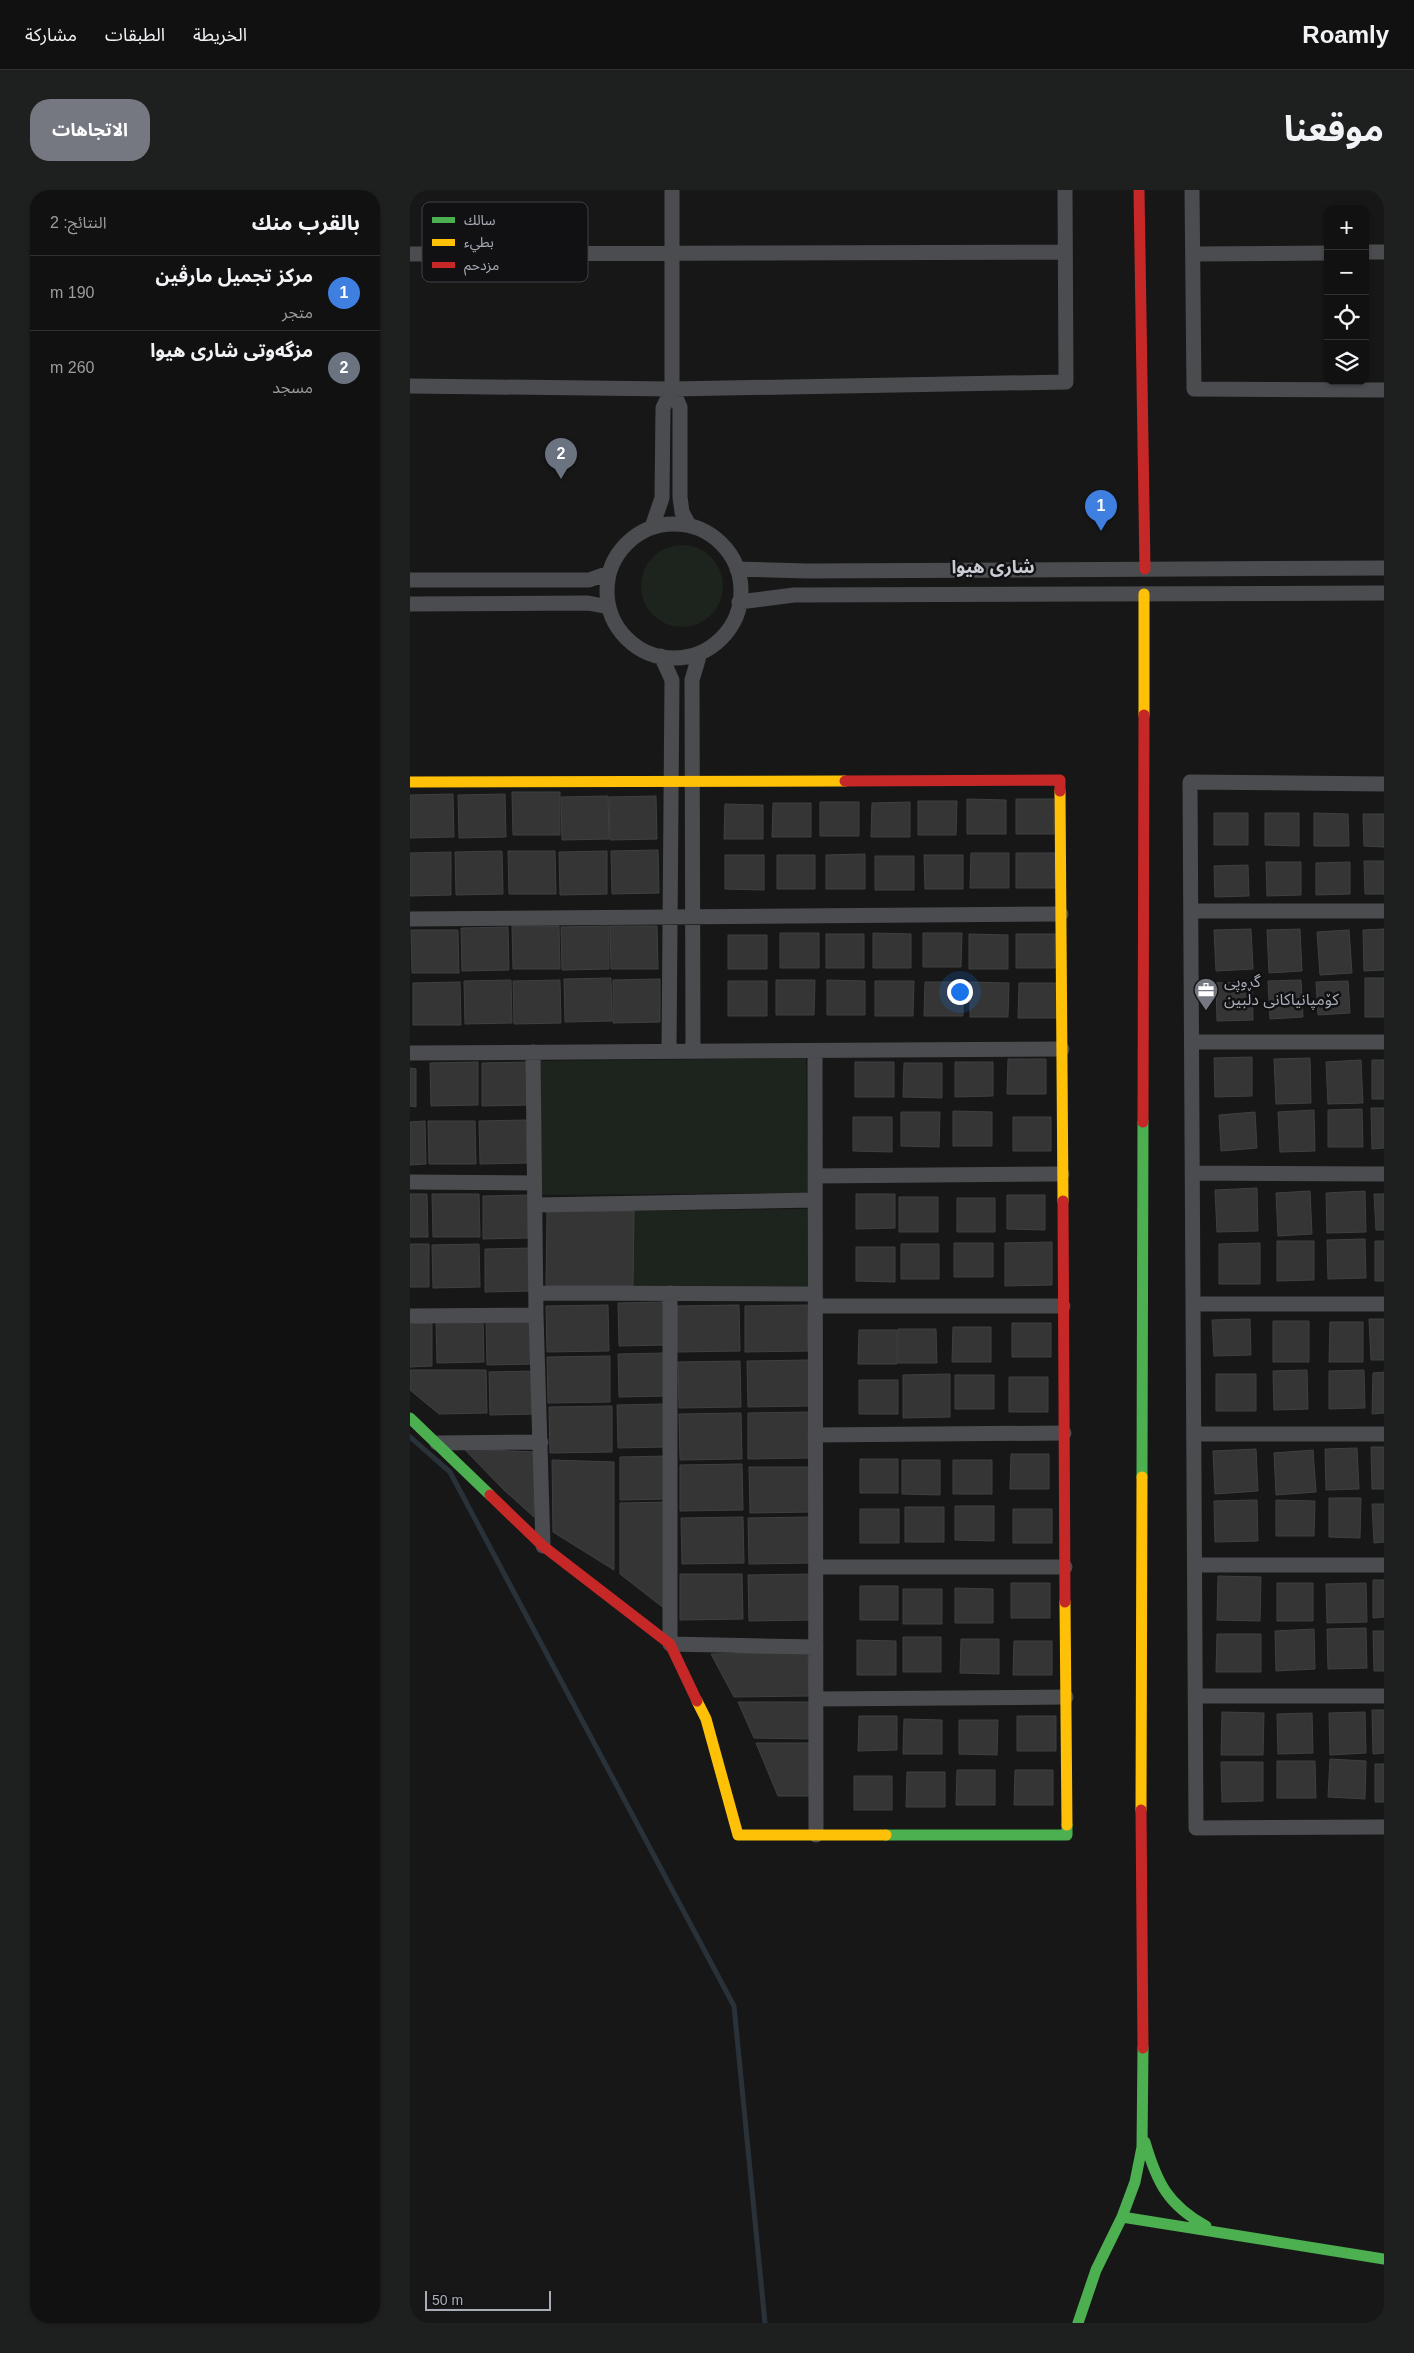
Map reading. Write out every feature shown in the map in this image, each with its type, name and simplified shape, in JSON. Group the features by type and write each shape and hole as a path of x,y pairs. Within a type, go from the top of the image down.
{"street":[{"path":"672,190 672,389 680,407 680,497 682,512 689,525"},
{"path":"410,386 672,389 1066,382 1065,190"},
{"path":"1140,190 1146,569"},
{"path":"1192,190 1194,389 1384,390"},
{"path":"588,254 1065,252"},
{"path":"1369,252 1384,252"},
{"path":"1193,254 1324,253"},
{"path":"652,527 662,498 663,408 672,389"},
{"path":"670,523 689,525 705,531 719,541 730,554 737,569 740,582 739,602 732,624 722,637 700,653 670,658 635,645 623,635 614,622 609,608 607,590 609,572 615,558 625,544 637,534 652,527 670,523"},
{"path":"737,569 807,571 1384,568"},
{"path":"410,580 589,580 609,572"},
{"path":"588,603 594,599 596,592 594,584 589,580"},
{"path":"739,602 794,595 1384,593"},
{"path":"1078,2323 1096,2270 1122,2217 1135,2182 1143,2132 1144,2074 1140,1879 1144,594"},
{"path":"410,604 588,603 609,608"},
{"path":"693,1051 692,680 700,653"},
{"path":"661,656 672,680 669,1051"},
{"path":"410,782 1060,780 1067,1835 738,1835 706,1719 670,1644 670,1293"},
{"path":"1384,784 1190,782 1196,1828 1384,1827"},
{"path":"1191,911 1384,911"},
{"path":"410,919 1060,914"},
{"path":"1192,1042 1384,1042"},
{"path":"410,1053 1062,1049"},
{"path":"814,1051 816,1835"},
{"path":"532,1052 538,1293 536,1315 543,1546"},
{"path":"1192,1173 1384,1174"},
{"path":"815,1176 1062,1174"},
{"path":"410,1182 534,1183"},
{"path":"536,1205 815,1200"},
{"path":"538,1293 670,1293 815,1300 1063,1306"},
{"path":"1193,1304 1384,1304"},
{"path":"410,1316 536,1315"},
{"path":"410,1418 543,1546 670,1644 816,1647"},
{"path":"815,1435 1064,1433"},
{"path":"1194,1434 1384,1434"},
{"path":"437,1443 541,1442"},
{"path":"1194,1566 1384,1565"},
{"path":"816,1567 1065,1566"},
{"path":"1196,1696 1384,1696"},
{"path":"816,1699 1066,1697"},
{"path":"1143,2132 1152,2168 1167,2199 1187,2217 1233,2235"},
{"path":"1122,2217 1384,2259"}],"shaded area":[{"path":"682,545 698,549 711,557 719,570 723,586 719,602 711,615 698,623 682,627 666,623 653,615 645,602 641,586 645,570 653,557 666,549"},
{"path":"806,1058 808,1193 542,1195 540,1061"},
{"path":"807,1209 807,1286 633,1286 634,1211"}],"building":[{"path":"512,792 560,792 560,835 513,835"},
{"path":"453,794 454,837 410,838 410,795"},
{"path":"505,794 506,837 459,838 458,795"},
{"path":"608,796 609,839 562,840 561,797"},
{"path":"656,796 657,839 610,840 609,797"},
{"path":"967,799 1006,800 1006,834 967,834"},
{"path":"1016,799 1054,799 1054,834 1016,834"},
{"path":"918,801 957,801 956,835 918,835"},
{"path":"820,802 859,802 859,836 820,836"},
{"path":"910,802 910,837 871,837 872,803"},
{"path":"773,803 811,803 811,837 772,837"},
{"path":"725,804 763,805 763,839 724,839"},
{"path":"1214,813 1248,813 1248,845 1214,845"},
{"path":"1265,813 1299,813 1299,846 1265,845"},
{"path":"1314,813 1348,814 1349,846 1314,846"},
{"path":"1363,814 1384,814 1384,847 1364,846"},
{"path":"658,850 659,893 612,894 611,851"},
{"path":"502,851 503,894 456,895 455,852"},
{"path":"508,851 555,851 556,894 509,894"},
{"path":"607,851 607,894 560,895 559,852"},
{"path":"451,852 451,895 410,896 410,853"},
{"path":"971,853 1009,853 1009,888 970,888"},
{"path":"1016,853 1055,853 1055,888 1016,888"},
{"path":"865,854 865,889 826,889 826,855"},
{"path":"725,855 764,855 764,890 725,889"},
{"path":"777,855 815,855 815,889 777,889"},
{"path":"924,855 963,855 963,889 925,889"},
{"path":"875,856 914,856 914,890 875,890"},
{"path":"1364,861 1384,861 1384,894 1365,894"},
{"path":"1266,862 1301,862 1301,895 1267,896"},
{"path":"1350,862 1350,894 1316,895 1316,863"},
{"path":"1248,865 1249,896 1215,897 1214,866"},
{"path":"512,926 559,926 560,969 513,969"},
{"path":"609,926 609,969 562,970 561,927"},
{"path":"610,926 657,926 658,969 611,969"},
{"path":"508,927 509,970 462,971 461,928"},
{"path":"1251,929 1253,969 1216,971 1214,930"},
{"path":"1300,929 1302,971 1269,973 1267,930"},
{"path":"1384,929 1384,970 1364,971 1363,930"},
{"path":"411,930 458,930 459,973 412,973"},
{"path":"1349,930 1352,973 1320,975 1317,932"},
{"path":"780,933 819,933 819,968 780,968"},
{"path":"873,933 911,934 911,968 873,968"},
{"path":"923,933 962,933 961,967 923,967"},
{"path":"826,934 864,934 864,968 826,968"},
{"path":"969,934 1008,935 1008,969 969,969"},
{"path":"1016,934 1055,934 1055,968 1016,968"},
{"path":"728,935 767,935 767,969 728,969"},
{"path":"611,978 612,1021 565,1022 564,979"},
{"path":"1365,978 1384,978 1384,1017 1365,1017"},
{"path":"660,979 660,1022 613,1023 613,980"},
{"path":"511,980 512,1023 465,1024 464,981"},
{"path":"560,980 561,1023 514,1024 513,981"},
{"path":"776,980 815,980 814,1015 776,1015"},
{"path":"827,980 865,981 865,1015 827,1015"},
{"path":"1301,980 1303,1017 1270,1019 1268,981"},
{"path":"728,981 767,981 767,1016 728,1016"},
{"path":"875,981 914,981 913,1016 875,1016"},
{"path":"1348,981 1350,1013 1318,1015 1316,982"},
{"path":"460,982 461,1025 413,1025 413,983"},
{"path":"925,982 963,982 963,1016 924,1016"},
{"path":"970,982 1009,983 1008,1017 970,1017"},
{"path":"1252,982 1253,1020 1217,1021 1216,983"},
{"path":"1019,983 1057,983 1057,1018 1018,1018"},
{"path":"1252,1057 1252,1096 1215,1097 1214,1058"},
{"path":"1310,1058 1311,1103 1276,1104 1274,1059"},
{"path":"1008,1059 1046,1059 1046,1094 1007,1094"},
{"path":"1361,1060 1363,1103 1328,1104 1326,1062"},
{"path":"1372,1060 1384,1060 1384,1099 1372,1099"},
{"path":"478,1062 478,1105 431,1106 430,1063"},
{"path":"529,1062 529,1105 482,1106 482,1063"},
{"path":"855,1062 894,1062 894,1097 855,1097"},
{"path":"955,1062 993,1062 993,1096 955,1097"},
{"path":"904,1063 942,1063 942,1098 903,1097"},
{"path":"410,1068 416,1069 416,1107 410,1106"},
{"path":"1371,1108 1384,1108 1384,1148 1372,1149"},
{"path":"1362,1109 1363,1147 1328,1147 1328,1110"},
{"path":"1314,1110 1315,1151 1280,1152 1278,1112"},
{"path":"953,1111 992,1112 992,1146 953,1146"},
{"path":"901,1112 940,1112 939,1147 901,1146"},
{"path":"1255,1112 1257,1148 1221,1151 1219,1115"},
{"path":"853,1117 892,1117 892,1152 853,1151"},
{"path":"1013,1117 1051,1117 1051,1151 1013,1151"},
{"path":"526,1120 527,1163 480,1164 479,1121"},
{"path":"425,1121 426,1164 410,1165 410,1122"},
{"path":"428,1121 475,1121 476,1164 429,1164"},
{"path":"1257,1188 1258,1231 1217,1232 1215,1190"},
{"path":"1310,1191 1312,1234 1278,1236 1276,1193"},
{"path":"1365,1191 1366,1232 1327,1233 1326,1193"},
{"path":"410,1194 427,1194 428,1237 410,1237"},
{"path":"432,1194 479,1194 480,1237 433,1237"},
{"path":"856,1194 895,1194 895,1228 856,1229"},
{"path":"1374,1194 1384,1194 1384,1230 1376,1230"},
{"path":"530,1195 530,1238 483,1239 483,1196"},
{"path":"1007,1195 1045,1195 1045,1230 1007,1229"},
{"path":"899,1197 938,1197 938,1232 899,1232"},
{"path":"957,1198 995,1198 995,1232 957,1232"},
{"path":"547,1211 634,1211 633,1286 546,1286"},
{"path":"1365,1239 1366,1278 1328,1279 1327,1240"},
{"path":"1277,1241 1314,1241 1314,1280 1277,1281"},
{"path":"1375,1241 1384,1241 1384,1281 1375,1281"},
{"path":"1052,1242 1052,1285 1005,1286 1005,1243"},
{"path":"954,1243 993,1243 993,1277 954,1277"},
{"path":"1260,1243 1260,1284 1219,1284 1219,1244"},
{"path":"410,1244 429,1244 429,1287 410,1287"},
{"path":"479,1244 480,1287 433,1288 432,1245"},
{"path":"901,1244 939,1244 939,1279 901,1279"},
{"path":"856,1247 895,1247 895,1282 856,1281"},
{"path":"532,1248 532,1291 485,1292 485,1249"},
{"path":"665,1302 666,1345 619,1346 618,1303"},
{"path":"608,1305 609,1351 547,1352 546,1306"},
{"path":"739,1305 740,1351 677,1352 677,1306"},
{"path":"807,1305 808,1351 745,1352 745,1306"},
{"path":"483,1319 484,1362 437,1363 436,1320"},
{"path":"1250,1319 1251,1355 1214,1356 1212,1320"},
{"path":"1369,1319 1384,1319 1384,1360 1371,1360"},
{"path":"533,1321 534,1364 487,1365 486,1322"},
{"path":"1273,1321 1309,1321 1309,1362 1273,1362"},
{"path":"1330,1322 1363,1322 1363,1362 1329,1362"},
{"path":"432,1323 432,1366 410,1367 410,1324"},
{"path":"1012,1323 1051,1323 1051,1357 1012,1357"},
{"path":"953,1327 991,1327 991,1362 952,1362"},
{"path":"898,1329 936,1329 937,1363 898,1363"},
{"path":"859,1330 897,1330 897,1364 858,1364"},
{"path":"665,1353 666,1396 619,1397 618,1354"},
{"path":"610,1356 610,1402 548,1403 547,1357"},
{"path":"810,1360 810,1406 748,1407 747,1361"},
{"path":"740,1361 741,1407 679,1408 678,1362"},
{"path":"410,1370 486,1370 487,1413 439,1414 410,1390"},
{"path":"1307,1370 1308,1409 1274,1410 1273,1371"},
{"path":"1364,1370 1365,1408 1329,1409 1329,1371"},
{"path":"536,1371 537,1414 490,1415 489,1372"},
{"path":"1384,1372 1384,1413 1372,1414 1373,1373"},
{"path":"950,1374 950,1417 903,1418 903,1375"},
{"path":"1216,1374 1256,1374 1256,1411 1216,1411"},
{"path":"955,1375 994,1375 994,1409 955,1409"},
{"path":"1009,1377 1048,1377 1048,1412 1009,1412"},
{"path":"859,1380 898,1380 898,1414 859,1414"},
{"path":"664,1404 664,1447 618,1448 617,1405"},
{"path":"612,1406 612,1452 550,1453 549,1407"},
{"path":"810,1412 811,1458 748,1459 748,1413"},
{"path":"741,1413 742,1459 680,1460 679,1414"},
{"path":"1371,1447 1384,1447 1384,1489 1372,1489"},
{"path":"1357,1448 1359,1489 1326,1490 1325,1449"},
{"path":"464,1449 535,1452 534,1517 504,1490"},
{"path":"1256,1449 1258,1491 1215,1494 1213,1451"},
{"path":"1313,1450 1316,1492 1276,1495 1274,1453"},
{"path":"1011,1454 1049,1454 1049,1489 1010,1489"},
{"path":"667,1456 667,1499 620,1500 620,1457"},
{"path":"860,1459 898,1459 898,1493 860,1493"},
{"path":"552,1460 614,1462 614,1570 553,1532"},
{"path":"902,1460 940,1460 940,1495 902,1494"},
{"path":"953,1460 992,1460 992,1494 953,1494"},
{"path":"742,1464 743,1510 680,1511 680,1465"},
{"path":"749,1467 812,1467 812,1512 750,1513"},
{"path":"1329,1498 1361,1498 1360,1538 1329,1537"},
{"path":"1257,1500 1258,1541 1215,1542 1214,1501"},
{"path":"1276,1500 1315,1501 1314,1536 1276,1536"},
{"path":"667,1502 665,1609 620,1574 620,1503"},
{"path":"1372,1504 1384,1504 1384,1542 1374,1543"},
{"path":"955,1506 994,1506 994,1541 955,1540"},
{"path":"905,1507 944,1507 944,1542 905,1542"},
{"path":"860,1509 899,1509 899,1543 860,1543"},
{"path":"1013,1509 1052,1509 1052,1543 1013,1543"},
{"path":"743,1517 744,1563 682,1564 681,1518"},
{"path":"810,1517 811,1563 749,1564 748,1518"},
{"path":"680,1574 742,1574 743,1619 680,1620"},
{"path":"811,1574 811,1620 749,1621 748,1575"},
{"path":"1218,1576 1261,1577 1260,1621 1217,1620"},
{"path":"1373,1580 1384,1580 1384,1617 1373,1618"},
{"path":"1011,1583 1050,1583 1050,1618 1011,1618"},
{"path":"1277,1583 1313,1583 1313,1621 1277,1621"},
{"path":"1366,1583 1367,1622 1327,1623 1326,1584"},
{"path":"860,1586 898,1586 898,1620 860,1620"},
{"path":"955,1588 993,1589 993,1623 955,1623"},
{"path":"903,1589 942,1589 942,1624 903,1624"},
{"path":"1366,1628 1367,1668 1328,1669 1327,1629"},
{"path":"1314,1629 1315,1669 1276,1671 1275,1631"},
{"path":"1373,1631 1384,1631 1384,1671 1374,1671"},
{"path":"1217,1634 1261,1634 1261,1672 1216,1672"},
{"path":"903,1637 941,1637 941,1672 903,1672"},
{"path":"961,1639 999,1639 999,1674 960,1673"},
{"path":"857,1640 896,1641 896,1675 857,1675"},
{"path":"1014,1641 1052,1641 1052,1675 1013,1675"},
{"path":"808,1653 809,1696 734,1697 711,1654"},
{"path":"738,1702 812,1702 812,1739 754,1738"},
{"path":"1372,1710 1384,1710 1384,1753 1373,1754"},
{"path":"1222,1712 1264,1713 1263,1755 1221,1755"},
{"path":"1365,1712 1366,1753 1330,1755 1329,1713"},
{"path":"1312,1713 1313,1753 1278,1754 1277,1714"},
{"path":"859,1716 897,1716 897,1750 858,1751"},
{"path":"1017,1716 1056,1716 1056,1751 1017,1751"},
{"path":"904,1719 942,1720 942,1754 903,1754"},
{"path":"959,1720 998,1720 997,1755 959,1754"},
{"path":"756,1743 810,1743 810,1796 778,1796"},
{"path":"1330,1759 1366,1761 1365,1799 1328,1797"},
{"path":"1277,1761 1315,1761 1316,1798 1277,1798"},
{"path":"1221,1762 1263,1762 1263,1801 1222,1802"},
{"path":"1375,1764 1384,1764 1384,1802 1375,1802"},
{"path":"957,1770 995,1770 995,1805 956,1805"},
{"path":"1015,1770 1053,1770 1053,1805 1014,1805"},
{"path":"907,1772 945,1772 945,1807 906,1807"},
{"path":"854,1776 892,1776 892,1810 854,1810"}],"waterway":[{"path":"410,1437 450,1472 734,2006 765,2323"}],"traffic: fast":[{"path":"1142,1477 1143,1122"},
{"path":"410,1418 490,1495"},
{"path":"886,1835 1067,1835 1067,1825"},
{"path":"1078,2323 1096,2270 1122,2217 1135,2182 1142,2147 1143,2048"},
{"path":"1145,2142 1154,2169 1166,2192 1182,2210 1206,2226"},
{"path":"1122,2217 1384,2259"}],"traffic: slow":[{"path":"1144,594 1144,715"},
{"path":"410,782 845,781"},
{"path":"1060,791 1063,1201"},
{"path":"1141,1810 1142,1477"},
{"path":"1065,1602 1067,1825"},
{"path":"697,1701 706,1719 738,1835 886,1835"}],"traffic: jam":[{"path":"1139,190 1145,569"},
{"path":"1143,1122 1144,715"},
{"path":"845,781 1060,780 1060,791"},
{"path":"1063,1201 1065,1602"},
{"path":"490,1495 543,1546 670,1644 697,1701"},
{"path":"1141,1810 1143,2048"}],"place":[{"name":"مزگەوتی شاری هیوا","path":"561,479"},
{"name":"مركز تجميل مارڤین","path":"1101,531"},
{"name":"گروپی کۆمپانیاکانی دڵبین","path":"1206,1011"}],"district":[{"name":"شاری هیوا","path":"993,567"}]}
